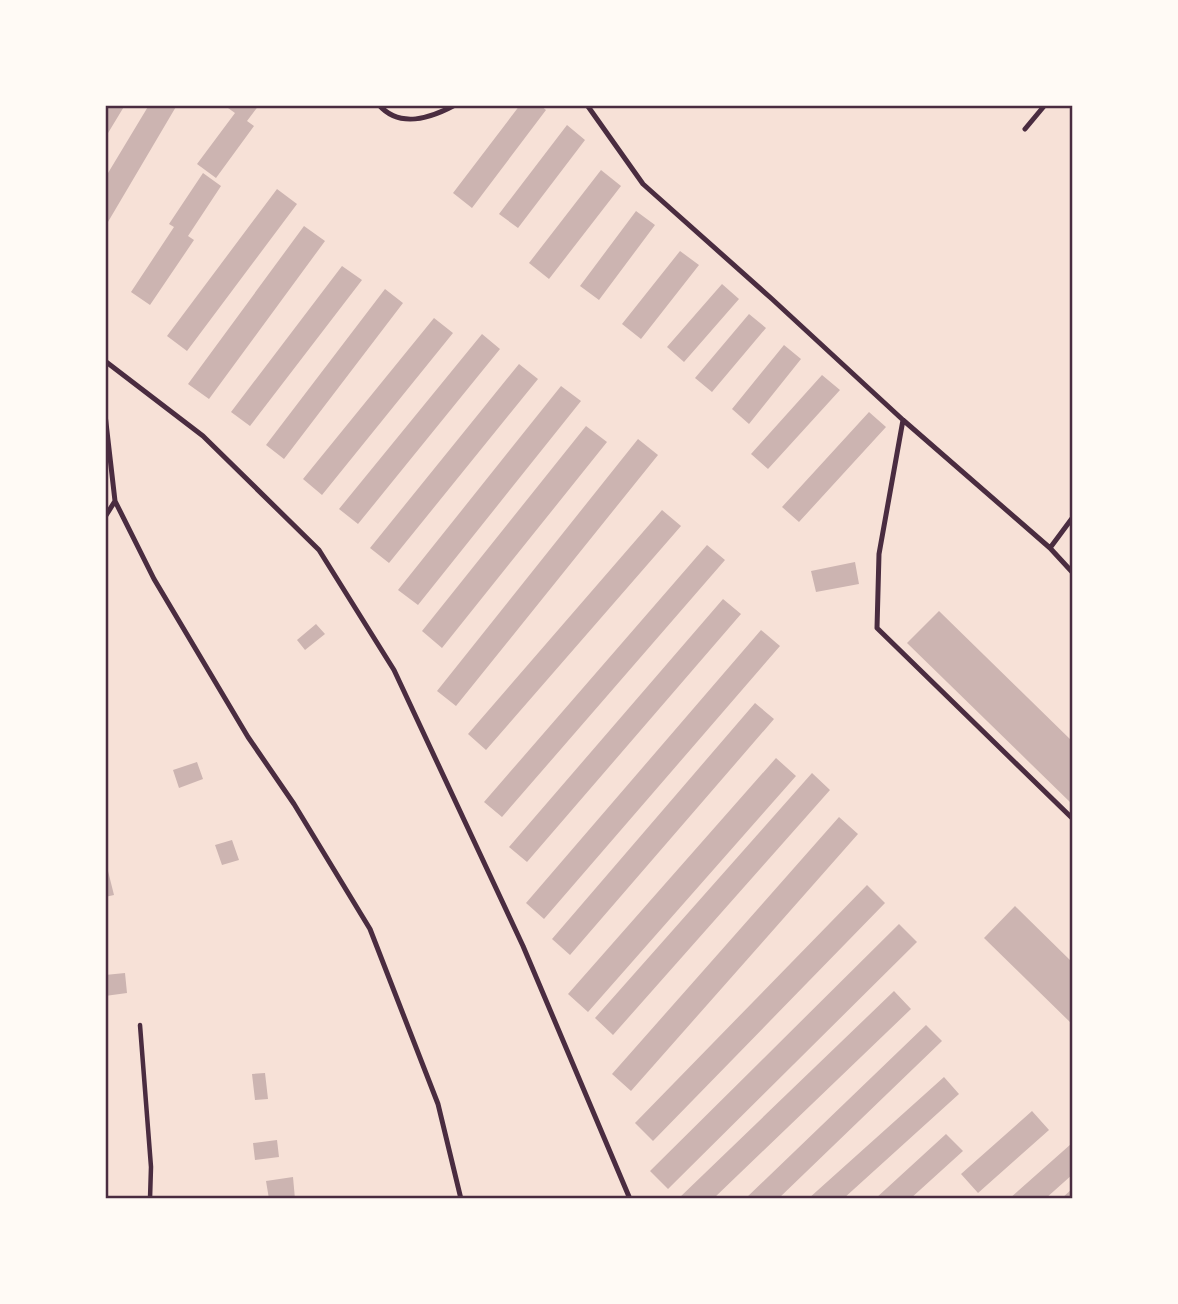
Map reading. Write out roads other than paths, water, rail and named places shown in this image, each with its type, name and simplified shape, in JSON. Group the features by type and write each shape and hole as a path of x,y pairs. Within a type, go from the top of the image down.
{"lane":[{"path":"379,105 386,113 407,121 441,113 455,105"},
{"path":"587,105 643,184 903,420 1050,548 1073,572"},
{"path":"1025,129 1045,105"},
{"path":"105,361 203,436 319,550 387,658 523,946 630,1199"},
{"path":"105,414 116,501 154,579 248,737 294,804 370,929 438,1104 461,1199"},
{"path":"903,420 879,554 877,628 1073,819"},
{"path":"105,517 116,501"},
{"path":"1050,548 1073,517"}]}
